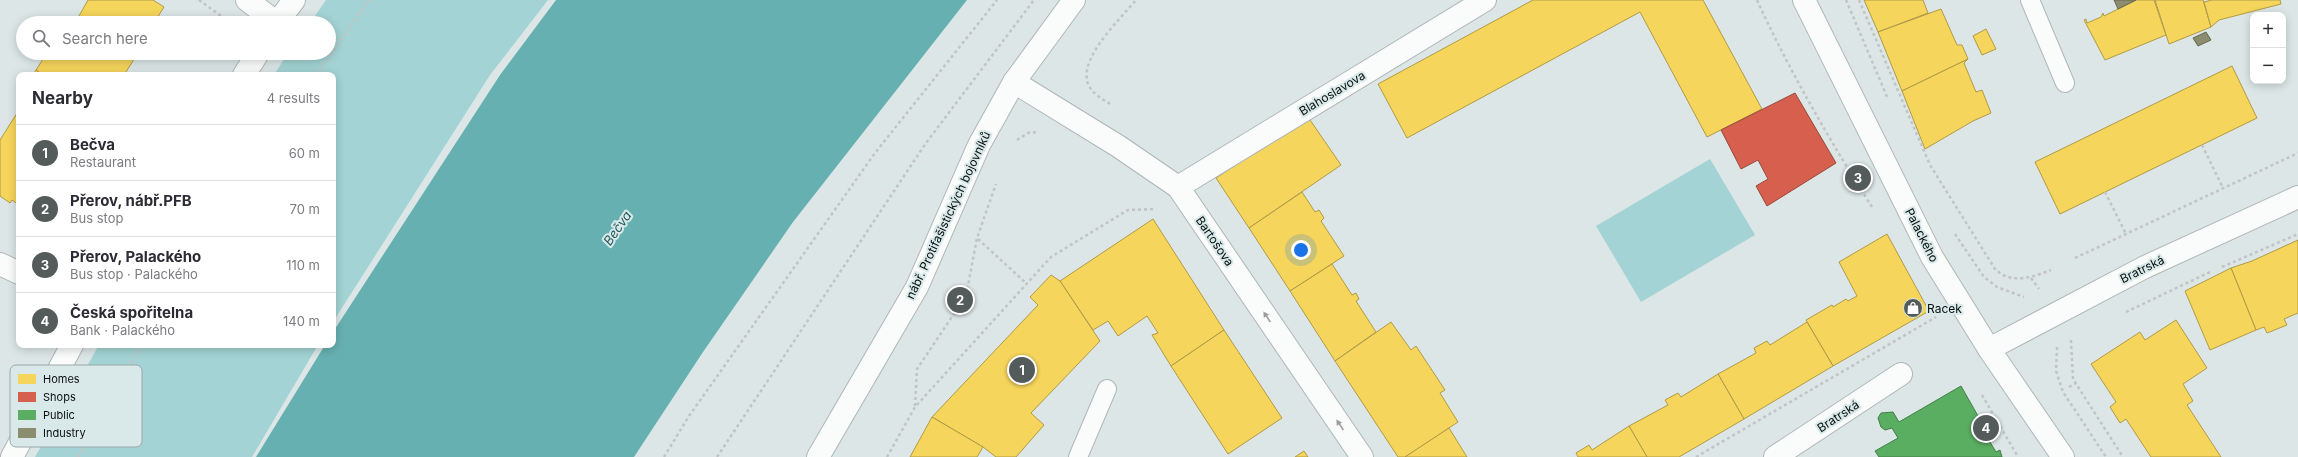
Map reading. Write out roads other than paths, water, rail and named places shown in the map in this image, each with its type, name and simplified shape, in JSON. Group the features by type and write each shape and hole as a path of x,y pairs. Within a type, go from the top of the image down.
{"street":[{"path":"247,0 268,16"},
{"path":"282,16 294,0"},
{"name":"nábř. Protifašistických bojovníků","path":"818,457 917,287 980,145 1014,82 1074,0"},
{"name":"Blahoslavova","path":"1178,187 1485,0"},
{"name":"Palackého","path":"1804,0 1932,257 1989,349 2063,457"},
{"path":"246,72 254,60"},
{"name":"Bartošova","path":"1014,82 1118,146 1178,187 1362,457"},
{"name":"Bratrská","path":"1989,349 2138,270 2298,197"},
{"path":"0,264 16,272"},
{"path":"61,365 70,348"},
{"name":"Bratrská","path":"1775,457 1901,374"},
{"path":"12,457 17,447"}],"lane":[{"path":"2030,0 2065,83"},
{"path":"1078,457 1107,389"}],"water":[{"path":"556,0 967,0 793,222 703,352 634,457 256,457 323,348 336,348 336,327 500,75"}],"place":[{"name":"Přerov, Palackého","path":"1858,178"},
{"name":"Přerov, nábř.PFB","path":"960,300"},
{"name":"Racek","path":"1913,308"},
{"name":"Bečva","path":"1022,370"},
{"name":"Česká spořitelna","path":"1986,428"}]}
